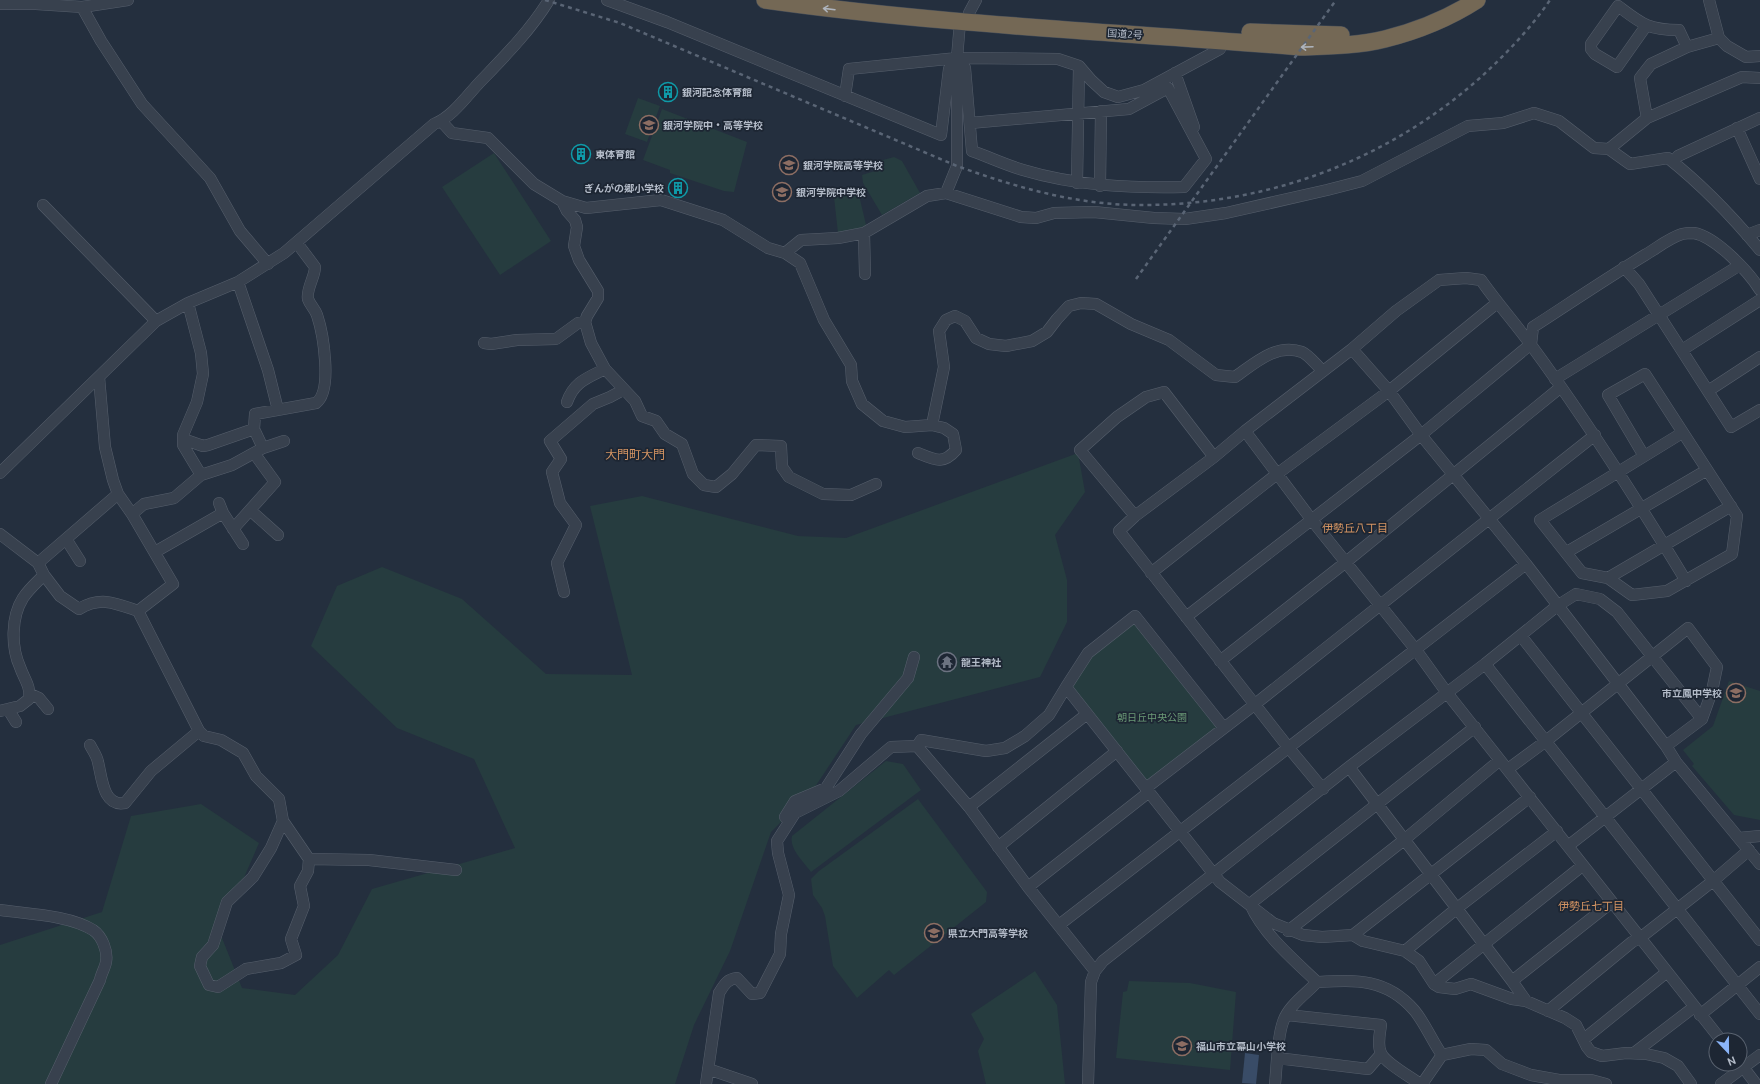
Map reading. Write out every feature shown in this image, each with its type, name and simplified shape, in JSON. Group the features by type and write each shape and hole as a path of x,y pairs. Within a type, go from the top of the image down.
{"highway":[{"name":"国道2号","path":"765,0 830,9 968,12 1237,32 1343,35 1382,29 1425,16 1457,0"},
{"name":"国道2号","path":"849,0 1223,41 1300,47 1343,46 1384,39 1429,25 1477,0"}],"street":[{"path":"0,4 36,4 82,7 128,0"},
{"path":"0,473 156,321 188,303 238,282 268,264 297,243 434,124 441,121 458,106 521,39 549,0"},
{"path":"607,0 667,22 941,135 949,69 957,58"},
{"path":"1709,0 1719,38 1727,46 1746,57 1760,56"},
{"path":"1646,26 1616,67 1595,54 1591,49 1591,44 1618,6 1646,26 1655,29 1679,30 1687,48"},
{"path":"82,7 101,41 142,104 210,178 240,230 268,264"},
{"path":"946,192 957,166 957,58 968,12"},
{"path":"1648,118 1640,78 1650,64 1687,48 1719,38"},
{"path":"845,96 849,69 957,58 1058,59 1079,66 1104,92 1118,97 1144,90 1220,49 1223,41"},
{"path":"957,58 965,68 972,150 1023,170 1077,183 1141,188 1184,187 1206,159 1168,88 1129,109 970,123"},
{"path":"1077,183 1079,66"},
{"path":"1175,73 1195,126 1190,130"},
{"path":"1609,149 1648,118 1742,77 1760,78"},
{"path":"1100,186 1101,111"},
{"path":"785,253 801,240 838,238 864,233 927,196 946,192 1021,217 1036,218 1054,213 1094,212 1148,218 1185,219 1226,213 1362,181 1468,126 1503,123 1534,112 1559,121 1594,148 1609,149 1630,164 1668,158 1726,210 1760,250"},
{"path":"1673,162 1678,156 1760,118"},
{"path":"441,121 452,133 488,138 534,184 562,202 586,208 661,200 723,220 768,248 785,253 800,263 824,320 851,365 852,381 862,404 883,421 905,427 932,425 944,428 953,434 956,450 949,459 940,461 918,453"},
{"path":"1737,128 1760,179"},
{"path":"562,202 567,211 575,220 577,227 574,246 579,260 598,291 598,298 585,322 591,343 604,369 635,401 642,416 656,421 665,434 682,444 693,474 704,485 716,487 732,474 756,445 781,446 782,467 789,477 823,494 851,495 876,484"},
{"path":"43,205 156,321"},
{"path":"1747,235 1760,230"},
{"path":"864,233 865,274"},
{"path":"1186,617 1421,435 1531,344 1533,327 1624,267 1674,238 1684,234 1694,233 1716,243 1740,265 1760,290"},
{"path":"233,529 275,482 259,450 254,429 256,414 316,403 321,400 326,383 321,329 317,313 308,300 308,293 315,274 315,266 297,243"},
{"path":"1220,661 1346,562 1453,475 1558,383 1659,315 1740,265"},
{"path":"1624,267 1639,284 1731,427 1760,410"},
{"path":"1323,789 1254,705 1119,531 1135,516 1214,457 1245,431 1352,349 1396,311 1439,280 1466,278 1481,280 1497,303 1531,344 1595,435 1620,472 1686,581"},
{"path":"238,282 268,370 278,410"},
{"path":"1682,350 1760,300"},
{"path":"188,303 201,354 203,374 197,402 184,434 183,445 187,454 201,475"},
{"path":"932,425 944,367 939,330 946,320 955,316 965,321 976,338 989,344 1006,346 1032,342 1047,332 1057,318 1069,306 1081,303 1096,304 1130,324 1169,340 1216,375 1235,377 1267,355 1284,349 1303,352 1323,372"},
{"path":"1152,573 1277,474 1388,391 1497,303"},
{"path":"484,343 491,344 517,340 556,339 578,323 585,322"},
{"path":"1352,349 1388,391 1421,435 1526,564 1666,746 1676,762 1760,864"},
{"path":"1708,391 1760,356"},
{"path":"567,402 571,390 581,382 604,369"},
{"path":"1644,456 1608,395 1645,374 1737,516 1732,554 1667,592 1632,595 1608,578 1582,573 1568,552 1540,520 1682,433"},
{"path":"99,377 105,447 113,480 118,494 155,552 172,584 138,611"},
{"path":"564,592 557,563 576,525 560,503 552,472 561,459 550,441 592,404 623,390"},
{"path":"1135,516 1080,450 1117,417 1146,397 1164,392 1214,457"},
{"path":"183,439 203,446 254,429"},
{"path":"1245,431 1311,519 1416,650 1447,693 1557,831 1582,866 1714,1032"},
{"path":"1028,887 1224,728 1595,435"},
{"path":"132,514 144,504 174,498 201,475 232,465 259,450 284,441"},
{"path":"1568,552 1707,470"},
{"path":"38,563 118,494"},
{"path":"1608,578 1731,506"},
{"path":"155,552 221,508 243,544"},
{"path":"250,510 278,535"},
{"path":"0,534 38,563 44,575 60,596 79,609 89,603 100,601 114,603 138,611 199,731 204,736 221,740 243,753 256,776 279,799 283,821 309,859 308,872 300,886 304,906 291,939 296,955 281,963 246,969 218,987 209,984 200,966 202,957 213,944 227,902 253,877 271,848 283,821"},
{"path":"66,539 80,560"},
{"path":"1059,926 1526,564"},
{"path":"4,710 20,706 29,699 30,690 20,668 15,652 15,619 23,598 44,575"},
{"path":"1088,1084 1091,982 1095,971 1103,961 1349,767 1486,664 1557,606 1576,594 1600,599 1617,612 1702,719"},
{"path":"917,746 921,740 986,751 1005,748 1025,736 1049,715 1088,653 1135,616 1224,728"},
{"path":"1508,769 1546,741 1688,628 1717,667 1712,691 1702,719 1666,746"},
{"path":"1521,636 1760,940"},
{"path":"781,836 782,821 795,801 826,788 861,734 908,678 914,657"},
{"path":"1486,664 1760,1014"},
{"path":"1066,687 1220,882 1273,923 1288,931 1303,935 1322,937 1353,935 1363,940 1405,951 1419,961 1434,984 1439,987 1455,989 1471,984 1512,999 1526,1001 1576,1024 1591,1052 1602,1056 1634,1053 1664,1058 1678,1066 1691,1084"},
{"path":"30,694 39,698 48,709"},
{"path":"4,710 16,722"},
{"path":"969,806 1087,714"},
{"path":"1250,904 1475,727"},
{"path":"90,745 98,761 105,792 111,801 120,804 126,803 152,771 199,731"},
{"path":"706,1084 719,993 725,984 731,979 737,978 752,994 760,993 780,954 781,934 789,895 778,853 777,841 795,812 839,791 891,747 917,746"},
{"path":"917,746 969,806 1028,887 1095,971"},
{"path":"998,846 1117,751"},
{"path":"1288,931 1404,840 1500,760"},
{"path":"1568,846 1676,762"},
{"path":"1349,767 1526,1001"},
{"path":"1353,935 1530,797"},
{"path":"1405,951 1456,909 1557,831"},
{"path":"1739,838 1760,836"},
{"path":"1548,1011 1632,942 1640,938 1713,881 1749,850"},
{"path":"309,859 369,860 456,870"},
{"path":"1434,984 1582,866"},
{"path":"1512,981 1612,902"},
{"path":"1250,904 1256,917 1288,955 1317,982"},
{"path":"0,910 64,919 93,930 102,940 106,952 106,962 100,980 51,1084"},
{"path":"1634,1053 1737,985 1760,967"},
{"path":"1584,1038 1667,972"},
{"path":"1275,1084 1277,1058 1283,1022 1291,1009 1317,982 1347,980 1376,984 1399,996 1414,1011 1442,1055"},
{"path":"1287,1015 1381,1025 1379,1047 1381,1054 1421,1084 1442,1055 1471,1049 1486,1050 1502,1064 1532,1074 1559,1080 1591,1080 1606,1084"},
{"path":"1277,1058 1368,1069 1381,1054"},
{"path":"1748,1062 1760,1055"},
{"path":"708,1069 752,1084"},
{"path":"1721,1084 1734,1072"},
{"path":"1747,1072 1756,1084"}],"green space":[{"path":"638,98 660,106 647,142 625,134"},
{"path":"662,109 747,142 734,192 724,191 670,173 670,170 643,160"},
{"path":"494,153 551,241 500,275 442,187"},
{"path":"894,157 902,161 920,193 882,215 863,183 862,175 878,170 876,162"},
{"path":"859,195 867,229 838,233 834,197"},
{"path":"1078,453 1085,492 1055,535 1067,580 1067,622 1040,677 856,725 813,790 771,832 730,951 694,1025 675,1084 0,1084 0,945 102,912 131,816 201,804 259,843 220,933 242,988 295,995 338,955 372,889 515,848 474,759 397,728 311,646 337,586 382,567 462,599 546,674 632,675 590,506 642,496 798,536 846,538"},
{"name":"朝日丘中央公園","path":"1135,622 1219,727 1145,783 1072,686 1093,655"},
{"path":"1729,681 1760,691 1760,820 1734,815 1692,766 1694,764 1683,750 1713,726"},
{"path":"886,761 903,764 921,790 811,872 795,850 792,836"},
{"path":"918,799 987,892 986,902 894,975 889,970 857,998 833,966 825,916 822,908 813,895 811,879 819,871"},
{"path":"1035,971 1057,1005 1065,1084 986,1084 978,1051 984,1039 971,1014"},
{"path":"1129,981 1190,983 1236,992 1230,1070 1116,1058 1123,992 1127,991"}],"water":[{"path":"1245,1053 1259,1055 1256,1084 1242,1083"}],"railway":[{"path":"545,0 620,23 957,166 1003,182 1050,194 1073,199 1121,205 1192,203 1238,196 1282,186 1325,172 1367,154 1407,132 1445,106 1481,77 1518,40 1535,21 1550,0"},
{"path":"1136,279 1336,0"}],"place":[{"name":"銀河記念体育館","path":"668,92"},
{"name":"銀河学院中・高等学校","path":"649,125"},
{"name":"東体育館","path":"581,154"},
{"name":"銀河学院高等学校","path":"789,165"},
{"name":"ぎんがの郷小学校","path":"678,188"},
{"name":"銀河学院中学校","path":"782,192"},
{"name":"龍王神社","path":"947,662"},
{"name":"市立鳳中学校","path":"1736,693"},
{"name":"県立大門高等学校","path":"934,933"},
{"name":"福山市立幕山小学校","path":"1182,1046"}],"district":[{"name":"大門町大門","path":"635,454"},
{"name":"伊勢丘八丁目","path":"1355,528"},
{"name":"伊勢丘七丁目","path":"1591,906"}]}
